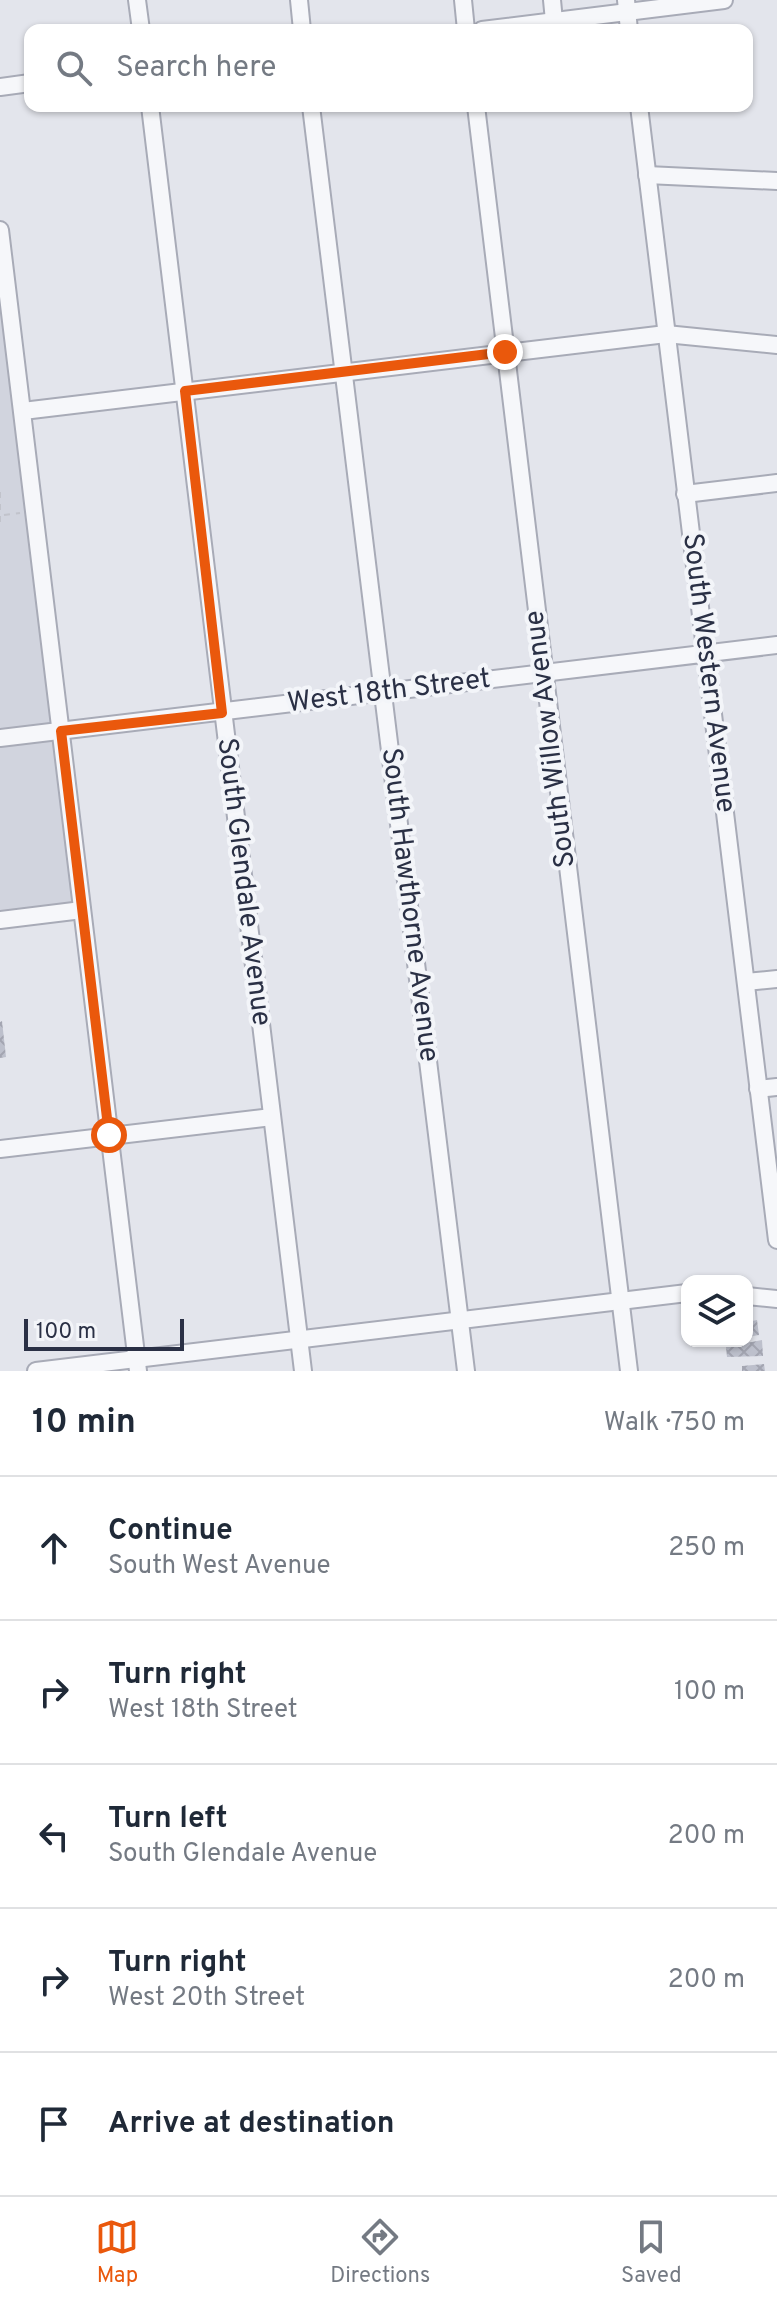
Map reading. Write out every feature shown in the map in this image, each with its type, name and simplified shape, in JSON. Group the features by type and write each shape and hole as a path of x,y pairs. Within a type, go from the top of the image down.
{"street":[{"path":"137,0 140,24"},
{"path":"299,0 301,24"},
{"path":"463,0 465,24"},
{"path":"552,0 554,21"},
{"path":"530,24 626,6 724,0"},
{"path":"0,87 24,84"},
{"name":"South Glendale Avenue","path":"151,112 303,1371"},
{"name":"South Hawthorne Avenue","path":"312,112 466,1371"},
{"name":"South Willow Avenue","path":"477,112 629,1371"},
{"name":"South Western Avenue","path":"640,112 777,1240"},
{"path":"647,175 777,181"},
{"path":"0,230 138,1365"},
{"path":"23,411 666,334 777,345"},
{"path":"685,494 777,483"},
{"name":"West 18th Street","path":"0,738 777,645"},
{"path":"0,920 82,910"},
{"path":"746,982 777,979"},
{"path":"758,1089 777,1087"},
{"path":"0,1149 272,1117"},
{"path":"36,1371 138,1365 299,1338 681,1294"},
{"path":"753,1297 777,1299"}],"path":[{"path":"0,492 3,516 0,524"},
{"path":"3,516 20,513"}],"shaded area":[{"path":"0,230 82,910 0,920"}],"building":[{"path":"0,1022 6,1057 0,1058"},
{"path":"757,1320 759,1335 753,1336 753,1321"},
{"path":"762,1340 763,1356 727,1357 726,1347 753,1347 753,1342"},
{"path":"764,1364 765,1371 742,1371 742,1366"}],"route":[{"path":"109,1135 61,731 222,713 185,391 505,352"}]}
